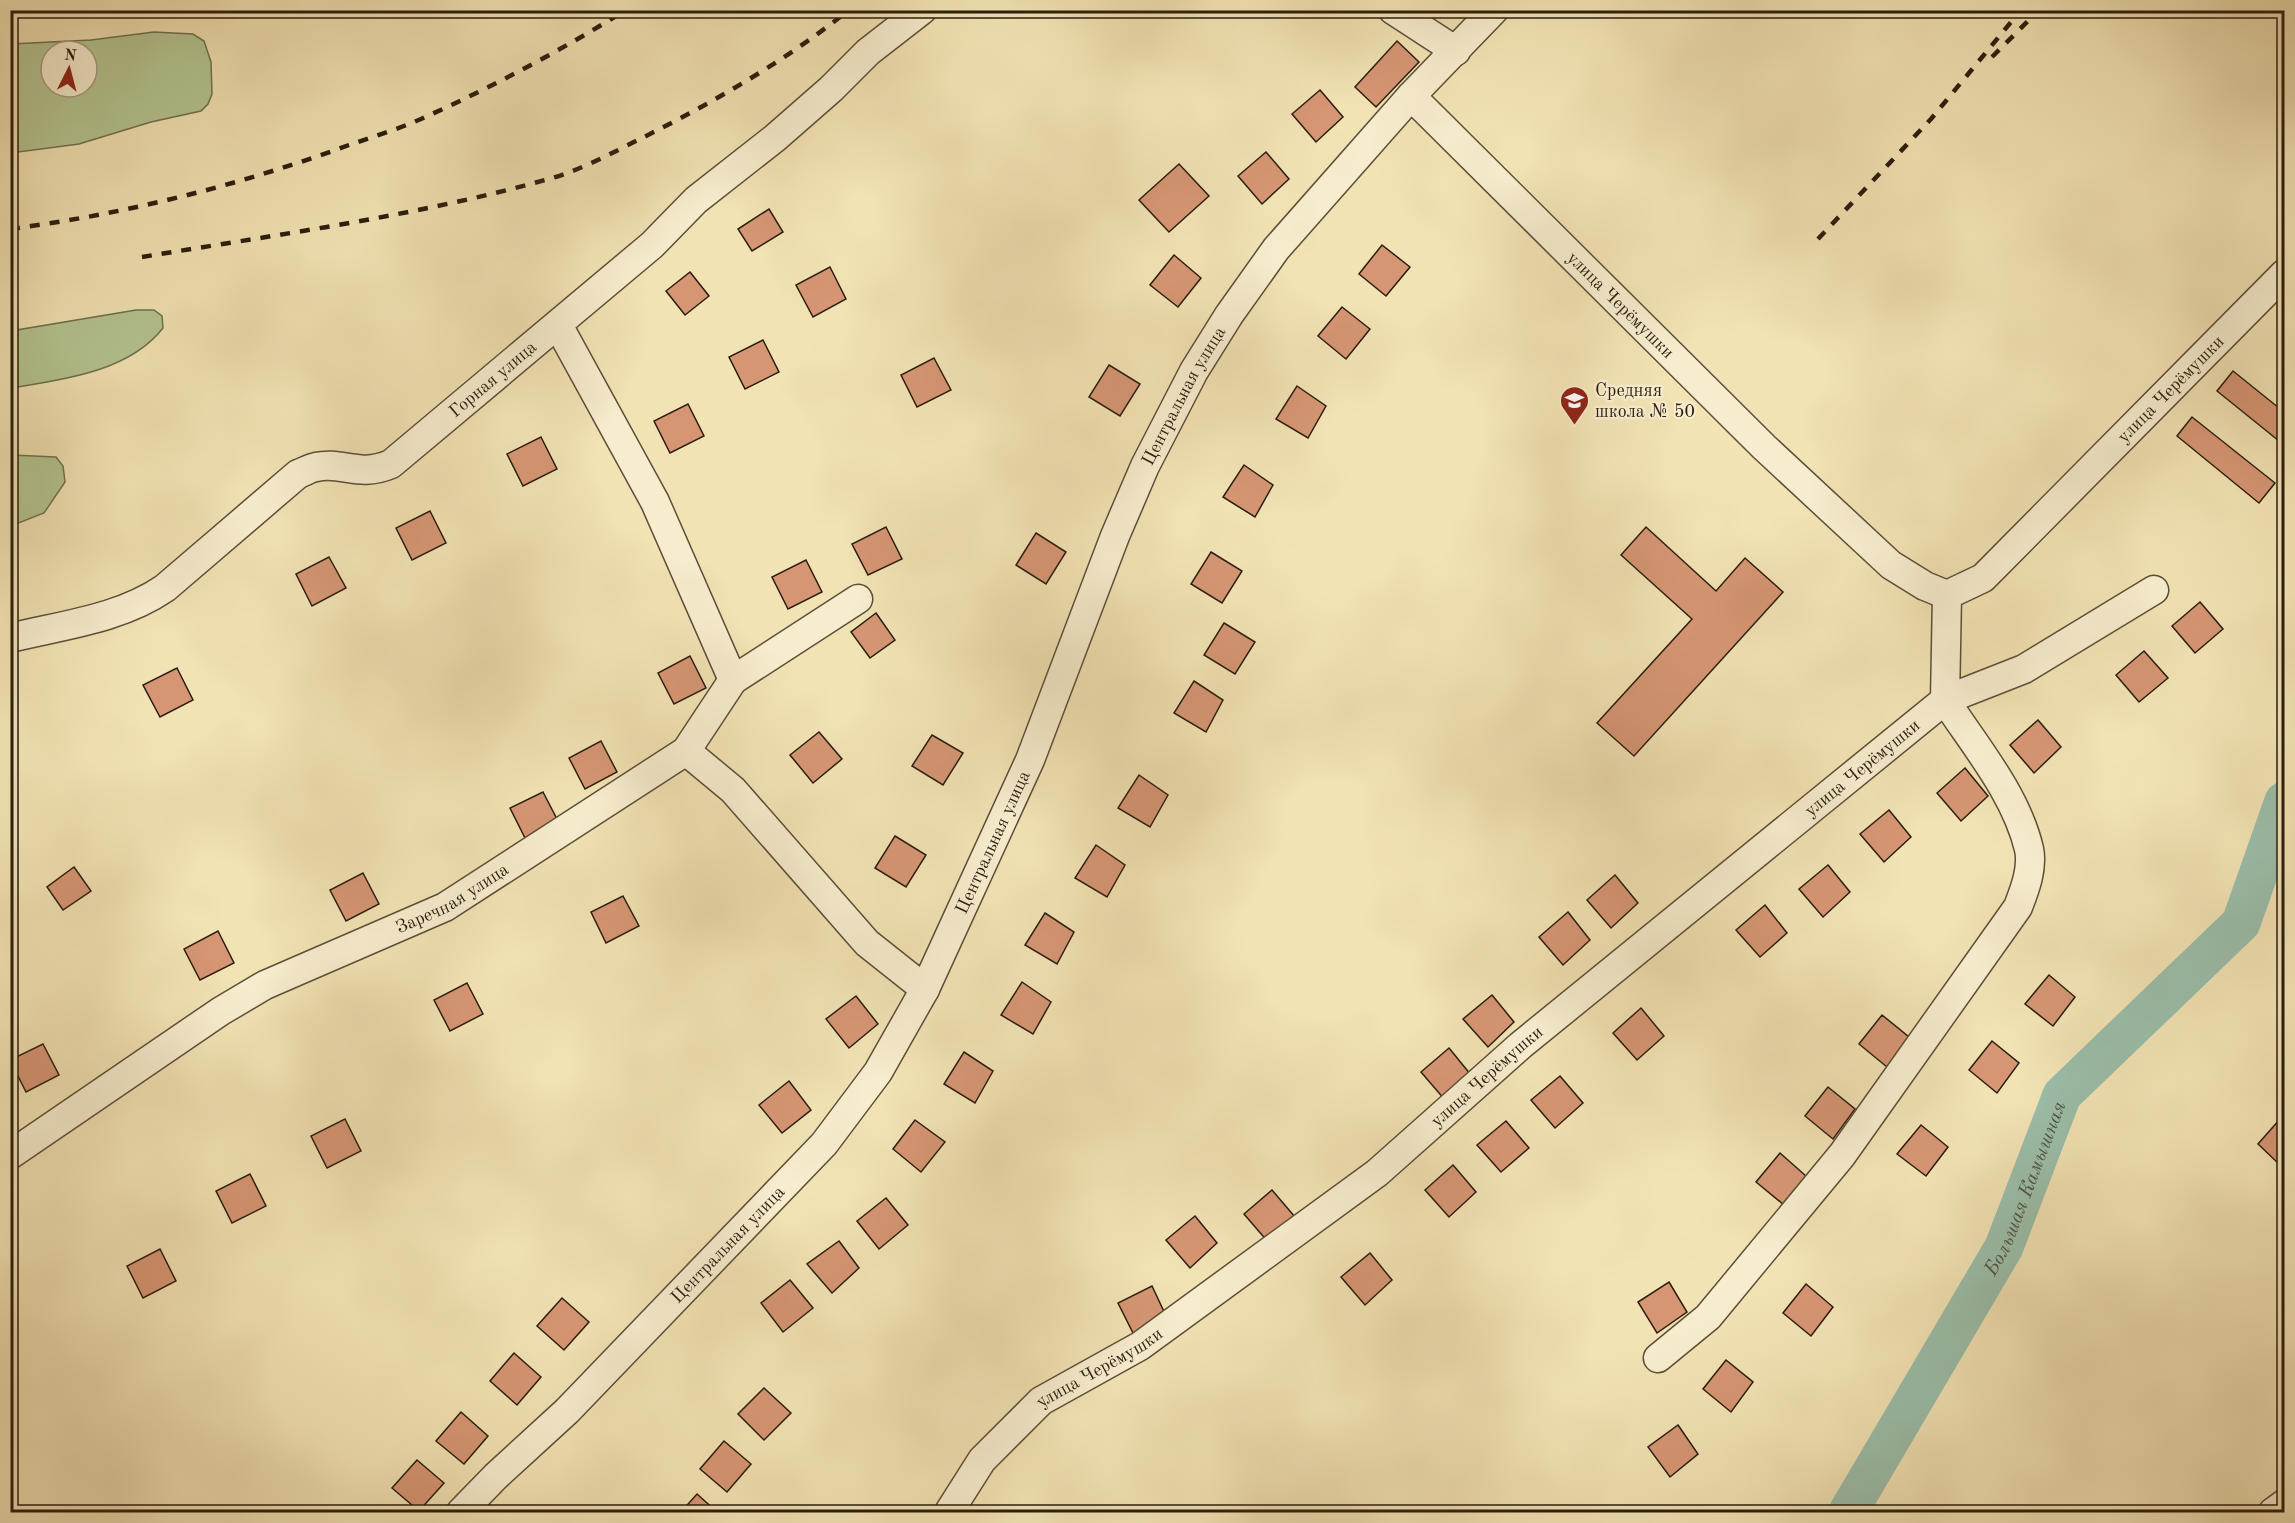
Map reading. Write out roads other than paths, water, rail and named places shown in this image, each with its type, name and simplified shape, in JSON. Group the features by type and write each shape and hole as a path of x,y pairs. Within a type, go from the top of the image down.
{"street":[{"name":"Горная улица","path":"10,638 97,618 146,602 298,474 315,467 352,471 378,470 391,464 652,245 696,200 831,89 868,51 922,10"},
{"path":"1393,10 1456,51"},
{"name":"Центральная улица","path":"461,1512 496,1476 567,1411 824,1144 878,1071 925,989 1030,760 1115,536 1145,466 1183,391 1228,315 1276,249 1411,96 1494,10"},
{"name":"улица Черёмушки","path":"1411,96 1764,447 1891,566 1925,586 1947,595 1983,578 2284,273"},
{"path":"558,325 655,502 733,680"},
{"name":"улица Черёмушки","path":"950,1512 982,1460 1041,1401 1140,1346 1377,1173 1521,1045 1945,700 2024,669 2154,590"},
{"path":"1658,1358 1708,1317 1842,1155 2018,907 2028,882 2029,850 2010,801 1945,700 1947,595"},
{"name":"Заречная улица","path":"10,1155 221,1011 265,984 445,907 686,751 733,680 858,599"},
{"path":"686,751 733,790 867,943 925,989"},
{"path":"2273,1512 2284,1504"}],"waterway":[{"name":"Большая Камышная","path":"1848,1512 2004,1247 2062,1095 2241,923 2284,801"}],"railway":[{"path":"10,229 97,215 182,196 266,173 385,133 421,119 500,81 626,10"},
{"path":"142,257 396,214 496,193 557,177 668,125 722,95 800,46 849,10"},
{"path":"1818,239 1931,119 2021,10"},
{"path":"1992,57 2039,10"}],"place":[{"name":"Средняя школа № 50","path":"1574,426"}]}
